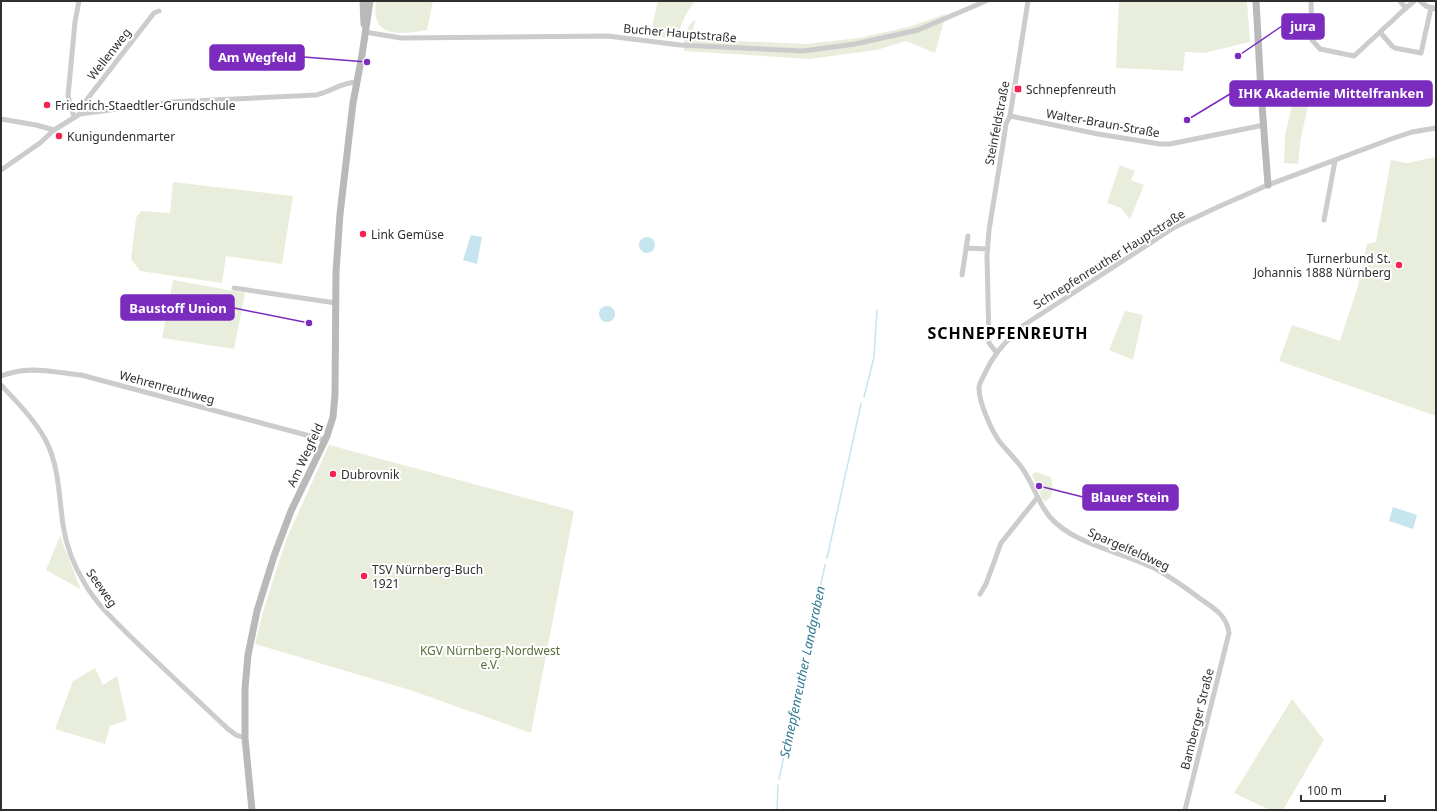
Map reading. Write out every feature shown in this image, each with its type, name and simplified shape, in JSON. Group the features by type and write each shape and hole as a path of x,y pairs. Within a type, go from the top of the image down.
{"street":[{"path":"74,117 68,96 75,22 79,1"},
{"name":"Am Wegfeld","path":"363,1 365,32"},
{"name":"Am Wegfeld","path":"252,810 245,738 246,670 249,648 258,606 267,575 285,527 325,440 331,423 335,403 337,258 341,201 357,82 370,1"},
{"name":"Bucher Hauptstraße","path":"365,32 401,38 608,36 680,45 803,51 855,44 918,30 986,1"},
{"name":"Steinfeldstraße","path":"996,352 989,343 987,249 991,208 1006,124 1010,116 1028,1"},
{"path":"1256,1 1268,185"},
{"path":"1311,1 1312,40 1320,49 1354,56 1414,1"},
{"path":"1400,1 1405,9"},
{"path":"1380,32 1395,48 1421,53 1433,8 1426,6 1420,1"},
{"name":"Wellenweg","path":"80,114 81,107 154,13 159,11"},
{"path":"1,170 40,143 54,130 80,114 172,102 316,95 326,93 349,82 357,82"},
{"name":"Walter-Braun-Straße","path":"1010,116 1098,134 1160,144 1170,144 1264,124"},
{"path":"1,119 36,124 54,130"},
{"name":"Schnepfenreuther Hauptstraße","path":"979,388 988,365 996,352 1014,333 1175,227 1268,185 1398,136 1436,128"},
{"path":"1324,220 1334,161"},
{"path":"962,275 968,236"},
{"path":"966,248 987,249"},
{"path":"234,288 336,303"},
{"name":"Wehrenreuthweg","path":"1,376 29,370 80,375 325,440"},
{"name":"Seeweg","path":"1,385 35,424 46,440 56,471 63,527 71,557 85,586 106,611 164,669 228,729 236,735 245,738"},
{"name":"Spargelfeldweg","path":"979,388 982,406 990,425 1000,441 1018,461 1031,480 1037,498 1044,510 1058,525 1078,538 1153,568 1180,584 1223,616 1229,633"},
{"path":"980,594 986,584 1001,543 1037,498"},
{"name":"Bamberger Straße","path":"1185,810 1229,633"}],"green space":[{"path":"376,1 433,1 427,30 408,33 390,32 378,23 375,14"},
{"path":"658,1 695,1 686,14 675,39 650,36"},
{"path":"1119,1 1247,1 1250,42 1204,53 1185,52 1183,71 1116,68"},
{"path":"946,14 935,53 906,41 877,50 809,59 684,51 684,42 687,29 696,19 690,39 806,44 859,38 908,27"},
{"path":"1293,101 1308,106 1301,137 1298,164 1284,163 1285,135"},
{"name":"Turnerbund St. Johannis 1888 Nürnberg","path":"1436,156 1436,416 1279,361 1292,325 1340,341 1358,286 1367,244 1376,242 1391,160 1407,163"},
{"path":"1120,165 1135,171 1131,180 1144,185 1130,219 1121,208 1107,203"},
{"path":"173,182 293,196 282,264 226,256 222,283 140,271 131,259 136,218 141,211 170,213"},
{"path":"173,280 245,293 234,349 162,338"},
{"path":"1125,311 1143,315 1133,360 1109,350"},
{"name":"TSV Nürnberg-Buch 1921","path":"329,445 574,511 531,733 410,690 255,644 263,612 286,540"},
{"path":"1036,472 1051,477 1052,488 1050,498 1048,500 1045,501 1041,498 1039,489 1032,475"},
{"path":"60,536 81,589 46,570"},
{"path":"95,668 103,685 117,676 127,720 110,726 105,744 55,729 73,681"},
{"path":"1292,699 1324,740 1283,810 1270,810 1234,793"}],"water":[{"path":"471,235 482,237 477,264 463,260"},
{"path":"647,237 653,239 655,245 653,251 647,253 641,251 639,245 641,239"},
{"path":"607,306 613,308 615,314 613,320 607,322 601,320 599,314 601,308"},
{"path":"1393,507 1417,515 1413,529 1389,521"}],"waterway":[{"name":"Schnepfenreuther Landgraben","path":"864,397 874,357 877,310"},
{"name":"Schnepfenreuther Landgraben","path":"827,558 861,404"},
{"name":"Schnepfenreuther Landgraben","path":"779,779 825,565"},
{"name":"Schnepfenreuther Landgraben","path":"777,810 778,785"}],"place":[{"name":"jura","path":"1238,56"},
{"name":"Am Wegfeld","path":"367,62"},
{"name":"Schnepfenreuth","path":"1018,89"},
{"name":"Friedrich-Staedtler-Grundschule","path":"47,105"},
{"name":"IHK Akademie Mittelfranken","path":"1187,120"},
{"name":"Kunigundenmarter","path":"59,136"},
{"name":"Link Gemüse","path":"363,234"},
{"name":"Turnerbund St. Johannis 1888 Nürnberg","path":"1399,265"},
{"name":"Baustoff Union","path":"309,323"},
{"name":"Dubrovnik","path":"333,474"},
{"name":"Blauer Stein","path":"1039,486"},
{"name":"TSV Nürnberg-Buch 1921","path":"364,576"}],"district":[{"name":"SCHNEPFENREUTH","path":"1008,333"}],"park label":[{"name":"KGV Nürnberg-Nordwest e.V.","path":"490,657"}]}
